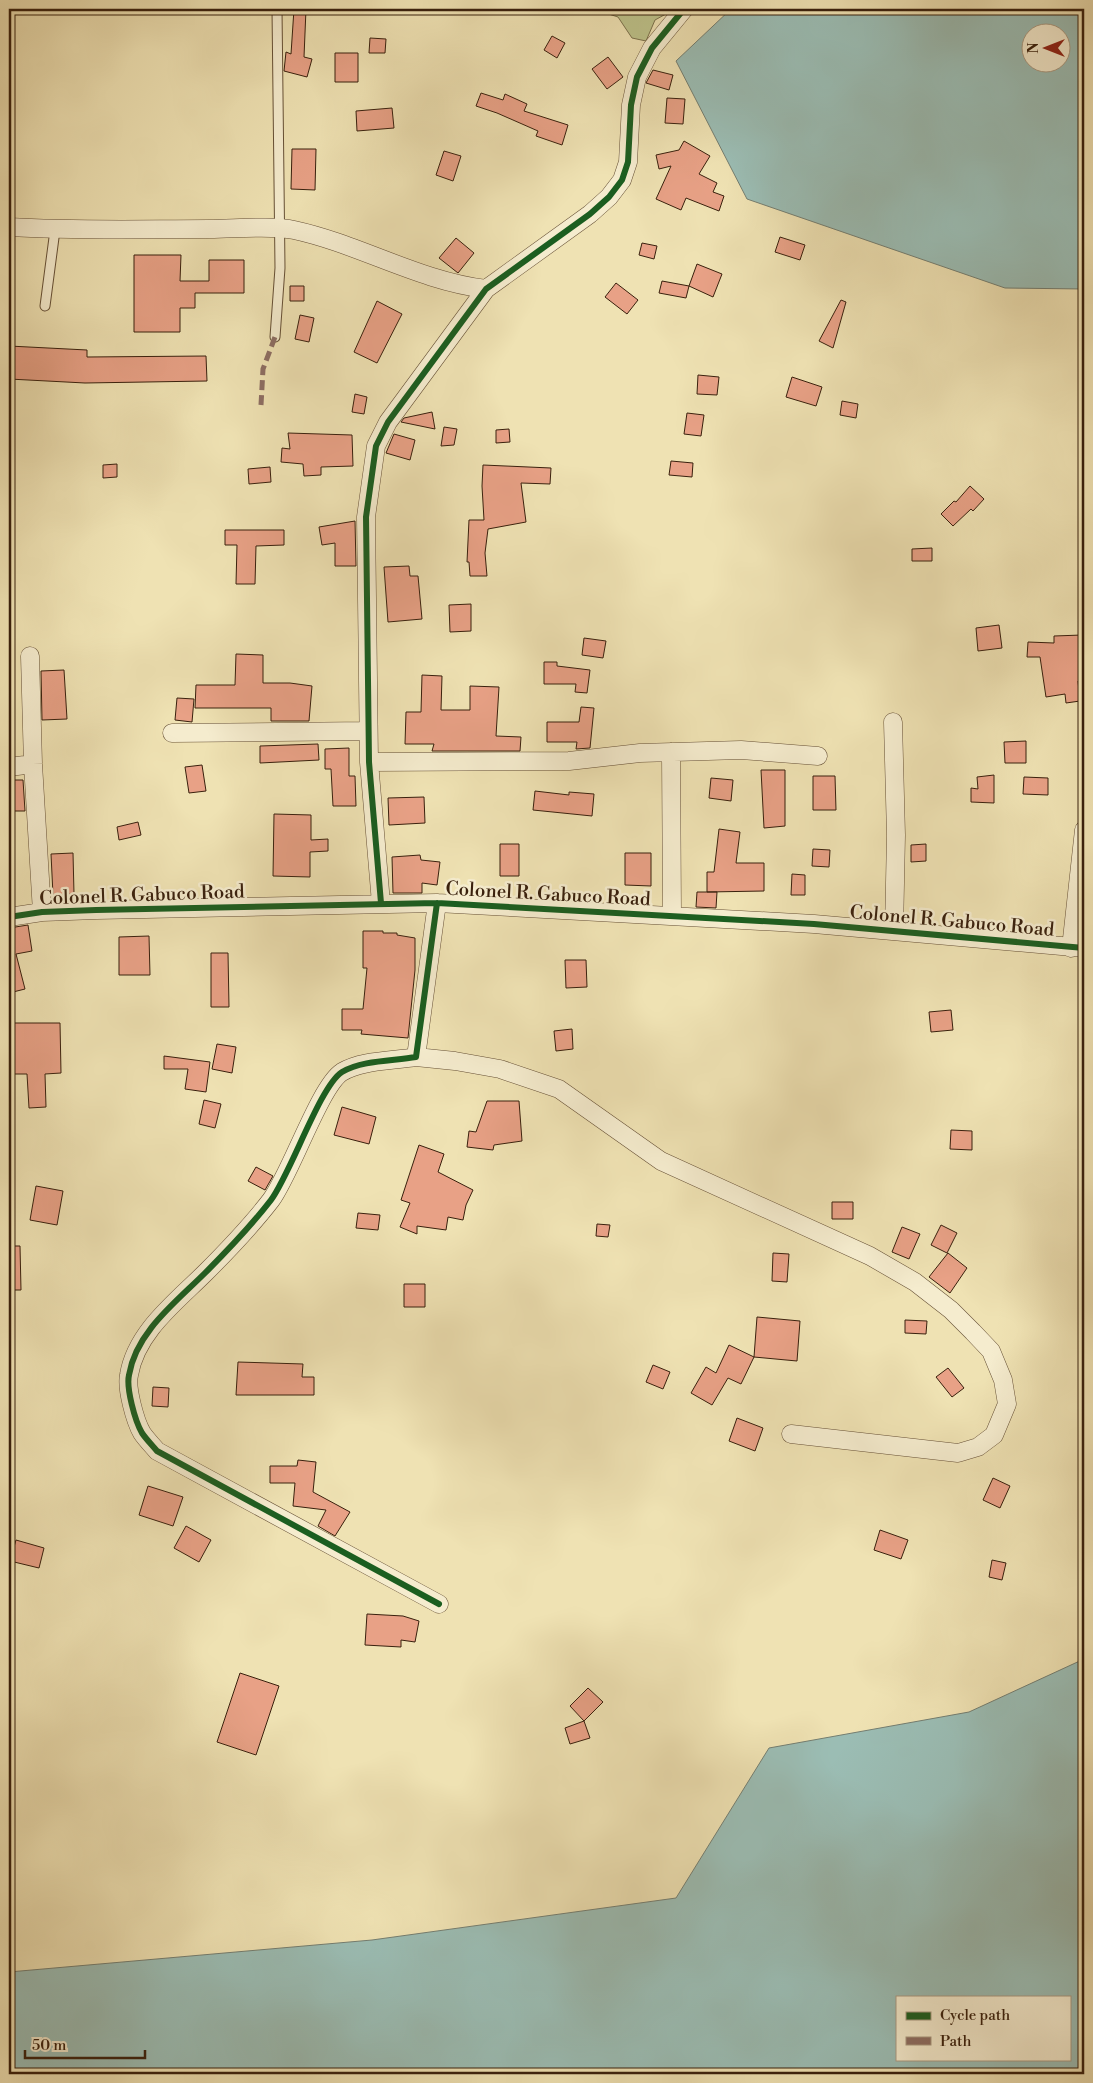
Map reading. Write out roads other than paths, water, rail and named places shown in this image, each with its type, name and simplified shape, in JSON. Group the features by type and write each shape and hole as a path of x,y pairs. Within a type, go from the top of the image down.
{"street":[{"path":"381,903 368,731 366,517 376,446 388,422 486,289 610,198 622,180 628,162 631,105 637,77 652,48 684,9"},
{"path":"9,227 55,230 292,229 352,246 422,273 467,286 486,289"},
{"path":"30,656 33,764 42,912"},
{"path":"893,722 896,834 894,931"},
{"path":"172,733 368,731"},
{"path":"369,762 569,761 670,752 741,750 818,756"},
{"path":"670,752 672,915"},
{"path":"9,767 33,764"},
{"path":"1078,948 1084,830"},
{"path":"416,1057 437,903"},
{"name":"Colonel R. Gabuco Road","path":"9,918 42,912 437,903 814,924 1078,948"},
{"path":"439,1604 157,1450 142,1433 130,1399 128,1376 136,1353 152,1326 228,1249 271,1200 291,1166 329,1086 341,1073 358,1066 416,1057 455,1061 500,1069 559,1089 661,1161 870,1256 914,1282 951,1310 991,1351 1004,1380 1007,1404 994,1435 978,1447 958,1453 790,1434"}],"lane":[{"path":"275,336 280,268 278,229 277,9"},
{"path":"45,306 55,230"}],"water":[{"path":"731,9 1084,9 1084,289 1005,288 747,199 676,61"},
{"path":"1084,1659 1084,2074 9,2074 9,1972 372,1940 676,1898 769,1748 969,1712"}]}
